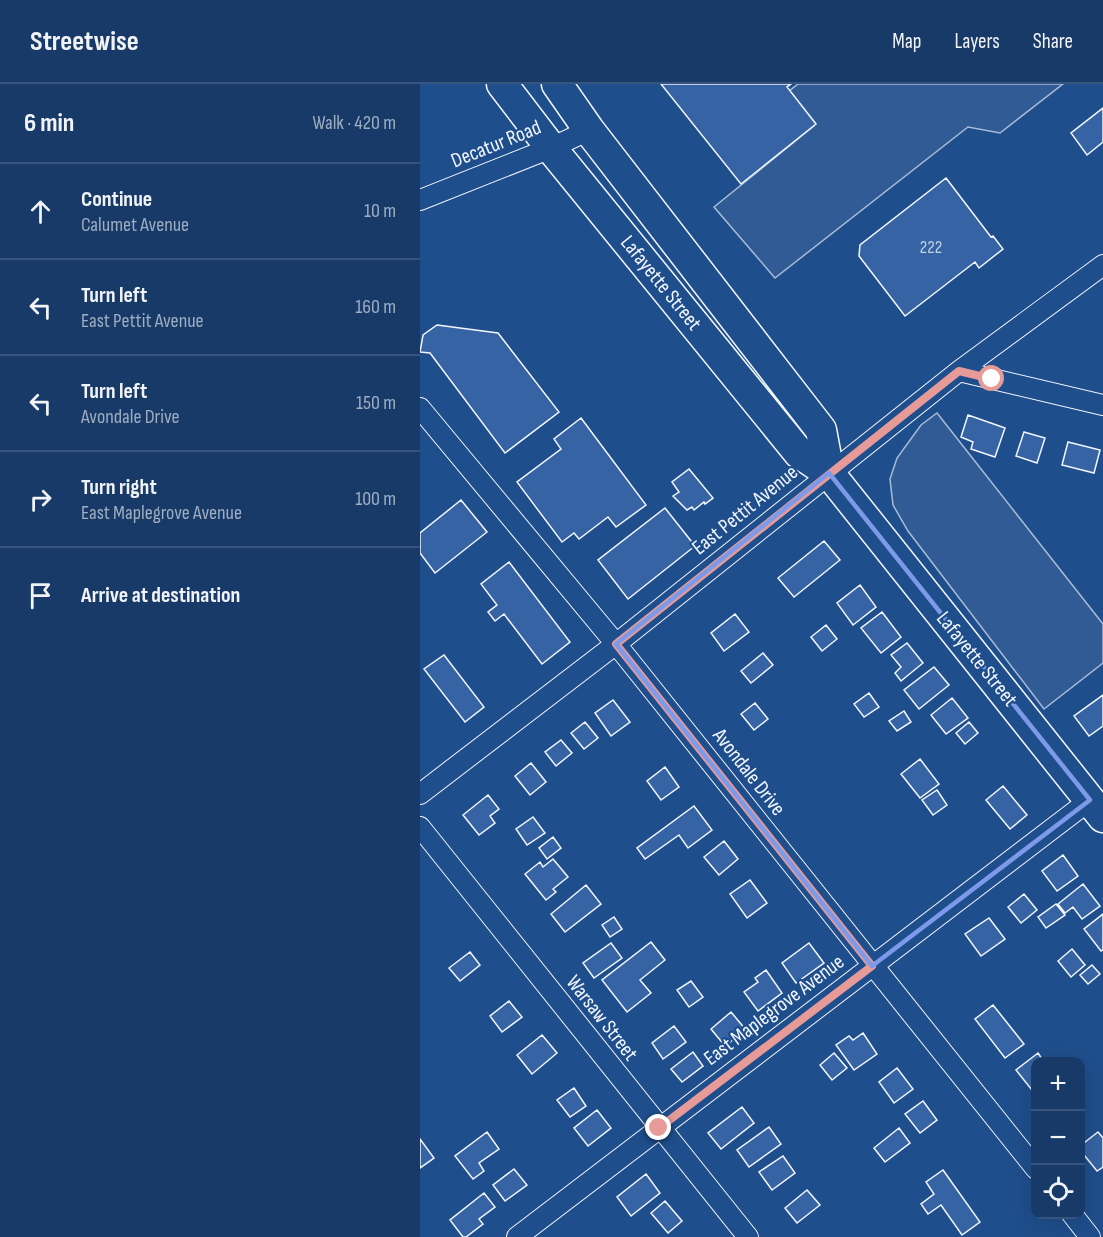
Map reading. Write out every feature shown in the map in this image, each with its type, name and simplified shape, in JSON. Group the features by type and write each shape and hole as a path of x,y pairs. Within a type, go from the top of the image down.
{"highway":[{"name":"Lafayette Street","path":"502,84 551,148 799,453 829,473 1096,808"},
{"name":"Lafayette Street","path":"557,84 589,130 822,430 829,473"}],"street":[{"name":"Decatur Road","path":"420,200 551,148 589,130"},
{"name":"East Pettit Avenue","path":"420,794 616,644 959,371 1103,266"},
{"path":"959,371 1103,405"},
{"name":"Avondale Drive","path":"420,408 616,644 1032,1165"},
{"name":"East Maplegrove Avenue","path":"517,1237 872,966 1096,808"},
{"name":"Warsaw Street","path":"420,827 748,1237"},
{"path":"1075,1219 1090,1237"}],"highlighted area":[{"path":"829,473 1090,800 872,966 616,644"}],"shaded area":[{"path":"798,84 1063,84 1000,133 968,127 775,278 714,207 814,126 788,92"},
{"path":"937,413 1103,624 1103,663 1044,709 908,531 893,505 890,479 897,458 921,425"}],"building":[{"path":"661,84 791,84 787,87 816,124 741,184"},
{"path":"1103,108 1103,142 1087,155 1071,133"},
{"path":"946,178 991,237 993,236 1003,249 979,268 975,262 905,316 859,256 860,245"},
{"path":"437,325 498,333 559,412 505,453 430,353 420,352 423,335"},
{"path":"968,415 1005,428 995,457 971,449 973,442 961,437"},
{"path":"581,418 646,505 616,527 608,517 579,539 574,533 562,542 517,482 561,449 554,439"},
{"path":"1024,432 1045,438 1037,463 1016,456"},
{"path":"1068,442 1100,450 1094,473 1062,465"},
{"path":"689,469 713,498 694,510 692,507 687,510 673,496 679,492 672,482"},
{"path":"461,500 487,532 435,573 420,553 420,533"},
{"path":"665,508 695,546 628,599 598,560"},
{"path":"824,541 840,560 794,597 778,578"},
{"path":"509,562 570,642 542,664 504,614 495,621 488,612 497,605 481,584"},
{"path":"860,585 876,607 853,625 837,603"},
{"path":"882,612 901,637 881,653 861,628"},
{"path":"735,614 749,632 724,651 711,633"},
{"path":"826,625 837,639 822,651 811,637"},
{"path":"907,643 923,663 901,681 895,673 901,667 891,655"},
{"path":"763,653 773,665 751,683 741,671"},
{"path":"444,655 484,707 465,722 424,669"},
{"path":"934,667 949,685 919,709 904,690"},
{"path":"869,693 879,707 864,717 854,704"},
{"path":"1103,695 1103,726 1089,736 1074,716"},
{"path":"952,698 968,718 946,734 931,715"},
{"path":"613,700 630,722 611,736 595,713"},
{"path":"755,703 768,719 754,730 741,714"},
{"path":"904,711 911,722 897,731 889,721"},
{"path":"585,722 598,738 584,749 571,733"},
{"path":"969,722 978,733 965,744 956,733"},
{"path":"561,740 572,753 556,766 545,752"},
{"path":"920,759 939,784 920,798 901,774"},
{"path":"531,763 546,782 530,795 515,776"},
{"path":"665,767 679,787 661,800 647,781"},
{"path":"1003,786 1027,815 1010,829 986,800"},
{"path":"937,790 947,805 933,815 922,800"},
{"path":"488,795 499,809 490,816 495,823 479,835 463,815"},
{"path":"694,806 712,830 688,848 679,835 645,859 637,848"},
{"path":"533,817 545,833 527,845 516,829"},
{"path":"553,837 561,848 547,859 539,848"},
{"path":"724,841 738,859 719,875 704,857"},
{"path":"1063,855 1078,876 1057,891 1042,871"},
{"path":"553,859 568,877 553,889 556,892 546,900 525,874 540,862 543,867"},
{"path":"750,880 767,903 747,918 730,894"},
{"path":"1083,884 1100,906 1082,919 1073,907 1065,913 1058,904"},
{"path":"586,885 601,904 565,932 551,914"},
{"path":"1024,894 1037,910 1021,923 1008,907"},
{"path":"1056,904 1065,915 1046,928 1038,917"},
{"path":"1103,914 1103,950 1101,951 1084,929"},
{"path":"614,917 622,929 610,937 602,925"},
{"path":"989,918 1005,939 981,956 965,934"},
{"path":"651,942 665,960 640,980 651,993 627,1012 602,980"},
{"path":"611,943 622,958 594,978 583,963"},
{"path":"809,943 824,963 796,983 782,963"},
{"path":"1072,949 1085,965 1071,977 1058,961"},
{"path":"470,952 480,965 460,981 449,968"},
{"path":"1092,965 1100,974 1088,984 1080,975"},
{"path":"766,970 782,993 758,1011 744,992 758,982 755,978"},
{"path":"691,981 703,997 689,1007 677,990"},
{"path":"509,1001 522,1017 502,1032 490,1016"},
{"path":"993,1005 1024,1044 1005,1058 975,1019"},
{"path":"731,1012 746,1030 725,1046 711,1029"},
{"path":"674,1026 686,1042 663,1059 652,1043"},
{"path":"863,1033 877,1054 854,1070 836,1045 849,1036 853,1040"},
{"path":"542,1035 557,1053 532,1074 517,1055"},
{"path":"693,1052 703,1066 682,1082 671,1069"},
{"path":"834,1053 847,1068 832,1080 820,1065"},
{"path":"1031,1058 1031,1089 1016,1070"},
{"path":"897,1068 913,1089 894,1103 879,1082"},
{"path":"574,1088 586,1106 570,1117 557,1100"},
{"path":"923,1101 937,1120 920,1133 905,1114"},
{"path":"742,1107 754,1123 721,1149 708,1133"},
{"path":"597,1110 611,1128 588,1146 574,1128"},
{"path":"769,1127 781,1144 749,1167 737,1150"},
{"path":"899,1128 910,1143 885,1162 874,1148"},
{"path":"487,1132 499,1149 479,1163 484,1171 473,1179 455,1156"},
{"path":"1098,1132 1103,1138 1103,1167 1097,1171 1085,1156 1085,1142"},
{"path":"420,1139 434,1158 420,1168"},
{"path":"783,1156 795,1173 772,1190 759,1172"},
{"path":"514,1169 527,1185 505,1201 493,1185"},
{"path":"943,1170 980,1222 962,1235 941,1205 928,1214 921,1204 934,1194 926,1182"},
{"path":"646,1174 660,1193 631,1216 617,1197"},
{"path":"807,1190 820,1205 797,1223 785,1208"},
{"path":"484,1193 495,1207 479,1219 483,1224 463,1237 450,1220"},
{"path":"665,1201 682,1221 668,1233 651,1213"}],"route":[{"path":"659,1128 872,966 616,644 959,371 992,379"}]}
